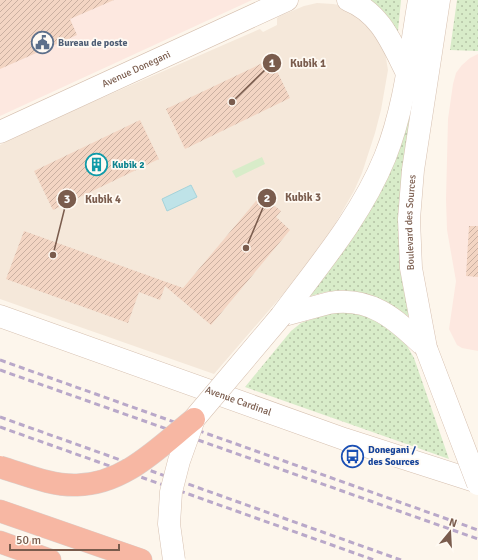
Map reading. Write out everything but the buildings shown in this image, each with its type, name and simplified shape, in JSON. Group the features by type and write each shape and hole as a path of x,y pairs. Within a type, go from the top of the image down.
{"highway":[{"path":"0,467 66,484 77,485 105,480 122,474 141,463 194,419"},
{"path":"0,511 141,560"},
{"path":"0,542 50,560"}],"main road":[{"name":"Avenue Donegani","path":"0,132 280,4 296,0"},
{"path":"348,0 364,8 380,23 407,73"},
{"path":"174,560 170,524 172,492 179,461 194,419 281,316 343,234 360,206 384,158 395,128 407,73 419,0"},
{"name":"Boulevard des Sources","path":"439,0 414,163 409,220 411,268 426,348 478,483"},
{"path":"281,316 338,301 357,302 368,305 394,319 426,348"},
{"name":"Avenue Cardinal","path":"0,316 344,439 478,483"}],"shaded area":[{"path":"0,0 252,0 0,116"},
{"path":"317,3 346,6 359,13 385,52 388,70 381,110 375,133 362,173 354,191 331,231 296,279 214,374 0,299 0,145 26,131 260,29 263,32 277,25 277,18 280,16 304,6"},
{"path":"478,54 478,351 462,348 457,345 449,329 456,281 447,230 446,199 448,119 453,84 456,73 462,65 470,58"}],"green space":[{"path":"366,0 401,0 398,31 395,32"},
{"path":"457,0 478,0 478,51 450,50"},
{"path":"418,70 411,315 408,316 385,302 362,293 338,291 325,292 311,296 309,293"},
{"path":"262,157 265,164 236,178 232,171"},
{"path":"334,312 355,312 373,317 406,344 414,358 449,459 245,387 291,331 301,323"}],"water":[{"path":"191,185 197,197 167,211 162,199"}],"railway":[{"path":"0,360 478,530"},
{"path":"0,370 478,539"},
{"path":"0,417 401,560"},
{"path":"0,427 374,560"}],"place":[{"name":"Bureau de poste","path":"43,43"},
{"name":"Kubik 1","path":"232,102"},
{"name":"Kubik 2","path":"97,165"},
{"name":"Kubik 3","path":"246,248"},
{"name":"Kubik 4","path":"53,255"},
{"name":"Donegani / des Sources","path":"352,456"}]}
